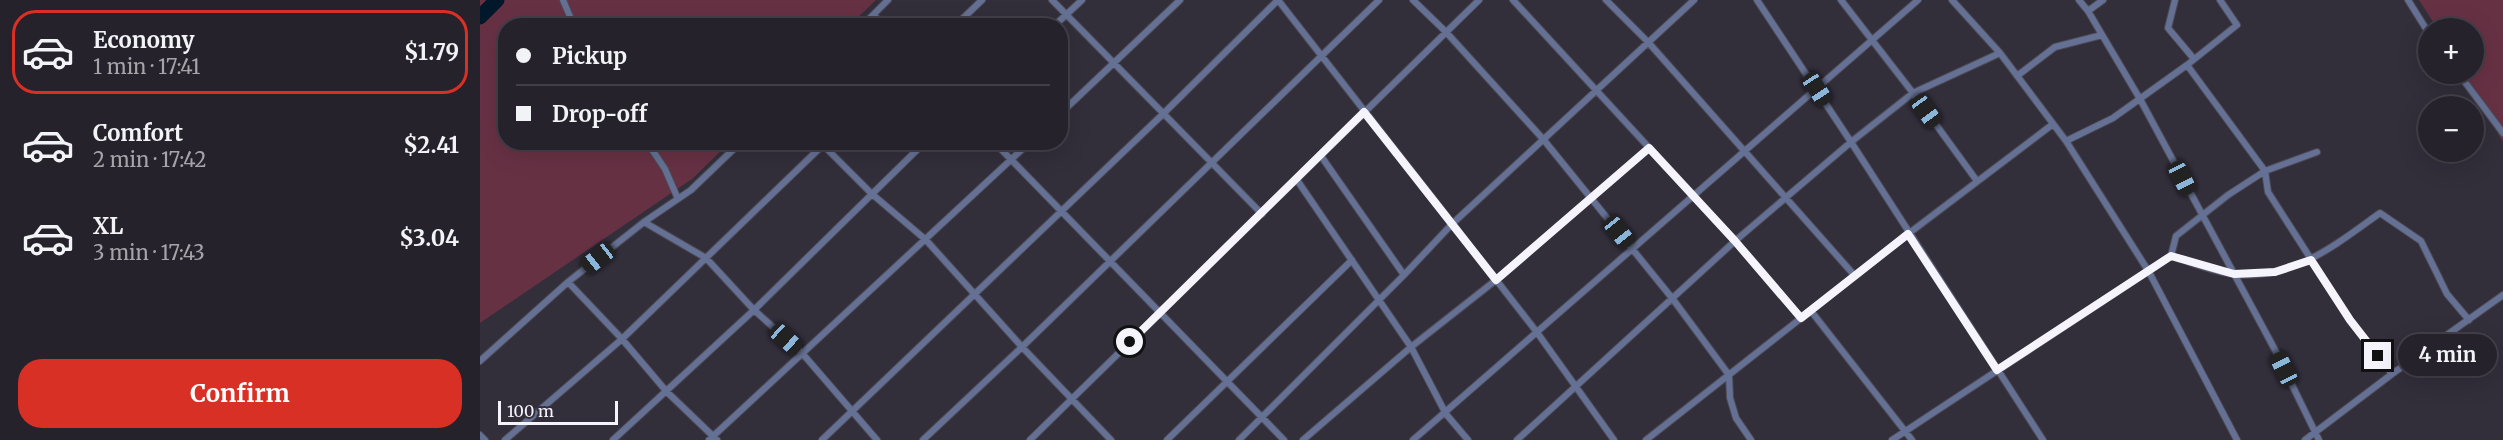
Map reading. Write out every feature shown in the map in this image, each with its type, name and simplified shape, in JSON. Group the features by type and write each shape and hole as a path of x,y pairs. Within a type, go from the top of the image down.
{"street":[{"path":"563,0 571,18"},
{"path":"870,18 888,0"},
{"path":"963,18 982,0"},
{"path":"1052,0 1262,214"},
{"path":"1063,18 1082,0"},
{"path":"1068,106 1179,0"},
{"path":"822,440 1061,213 1278,0 1536,331 1614,440"},
{"path":"923,440 1110,263 1320,55 1379,0"},
{"path":"1413,0 1446,32 1543,139 1672,298 1729,375 1730,398 1736,418 1751,440"},
{"path":"1030,440 1479,0"},
{"path":"1513,0 1735,241 1801,318"},
{"path":"1606,0 1648,42 1855,276"},
{"path":"1239,440 1452,224 1695,0"},
{"path":"1757,0 1817,89 1908,234 2043,440"},
{"path":"1841,0 1977,181"},
{"path":"1413,440 1446,414 1536,331 1918,0"},
{"path":"1952,0 2000,53 2066,141 2149,272 2237,440"},
{"path":"2079,0 2088,11 2140,99 2234,274 2319,440"},
{"path":"2088,11 2103,0"},
{"path":"2175,0 2168,28 2194,59"},
{"path":"2066,141 2113,118 2187,65 2237,25 2220,0"},
{"path":"2408,0 2419,18"},
{"path":"873,15 876,18"},
{"path":"2017,76 2055,47 2102,35"},
{"path":"1517,440 1575,384 1735,241 1851,142 1913,93 2000,53"},
{"path":"2187,65 2265,171 2268,192 2350,320 2392,374"},
{"path":"2467,84 2503,133"},
{"path":"1646,440 1908,234 2053,124"},
{"path":"1303,440 1411,347 1496,280 1649,148"},
{"path":"652,150 665,170 678,199"},
{"path":"480,361 568,282 644,222 691,190 733,150"},
{"path":"505,440 622,339 818,150"},
{"path":"830,150 872,194 926,240 1022,347 1111,440"},
{"path":"613,440 754,310 917,150"},
{"path":"1002,150 1284,440"},
{"path":"568,282 622,339 667,392 713,438 1022,150"},
{"path":"1892,440 2171,256 2176,236 2228,195 2265,171 2317,152"},
{"path":"1321,156 1404,275"},
{"path":"1297,180 1411,347 1446,414 1468,440"},
{"path":"2171,256 2234,274 2275,272 2311,260 2380,213 2421,241 2447,294 2469,320"},
{"path":"644,222 706,258 754,310 802,353 877,440"},
{"path":"1167,440 1352,260"},
{"path":"2305,440 2392,374 2503,295"},
{"path":"1811,311 1911,440"},
{"path":"480,435 485,440"}],"shaded area":[{"path":"480,0 876,0 857,18 498,18 498,150 722,150 692,179 480,323"},
{"path":"2419,0 2503,0 2503,142 2484,110 2484,96 2476,96 2469,84 2484,84 2484,18 2431,18"}],"waterway":[{"path":"480,17 497,0"}],"route":[{"path":"1130,342 1364,112 1496,280 1649,148 1735,241 1801,318 1908,234 1997,370 2171,256 2234,274 2275,272 2311,260 2350,320 2378,356"}]}
